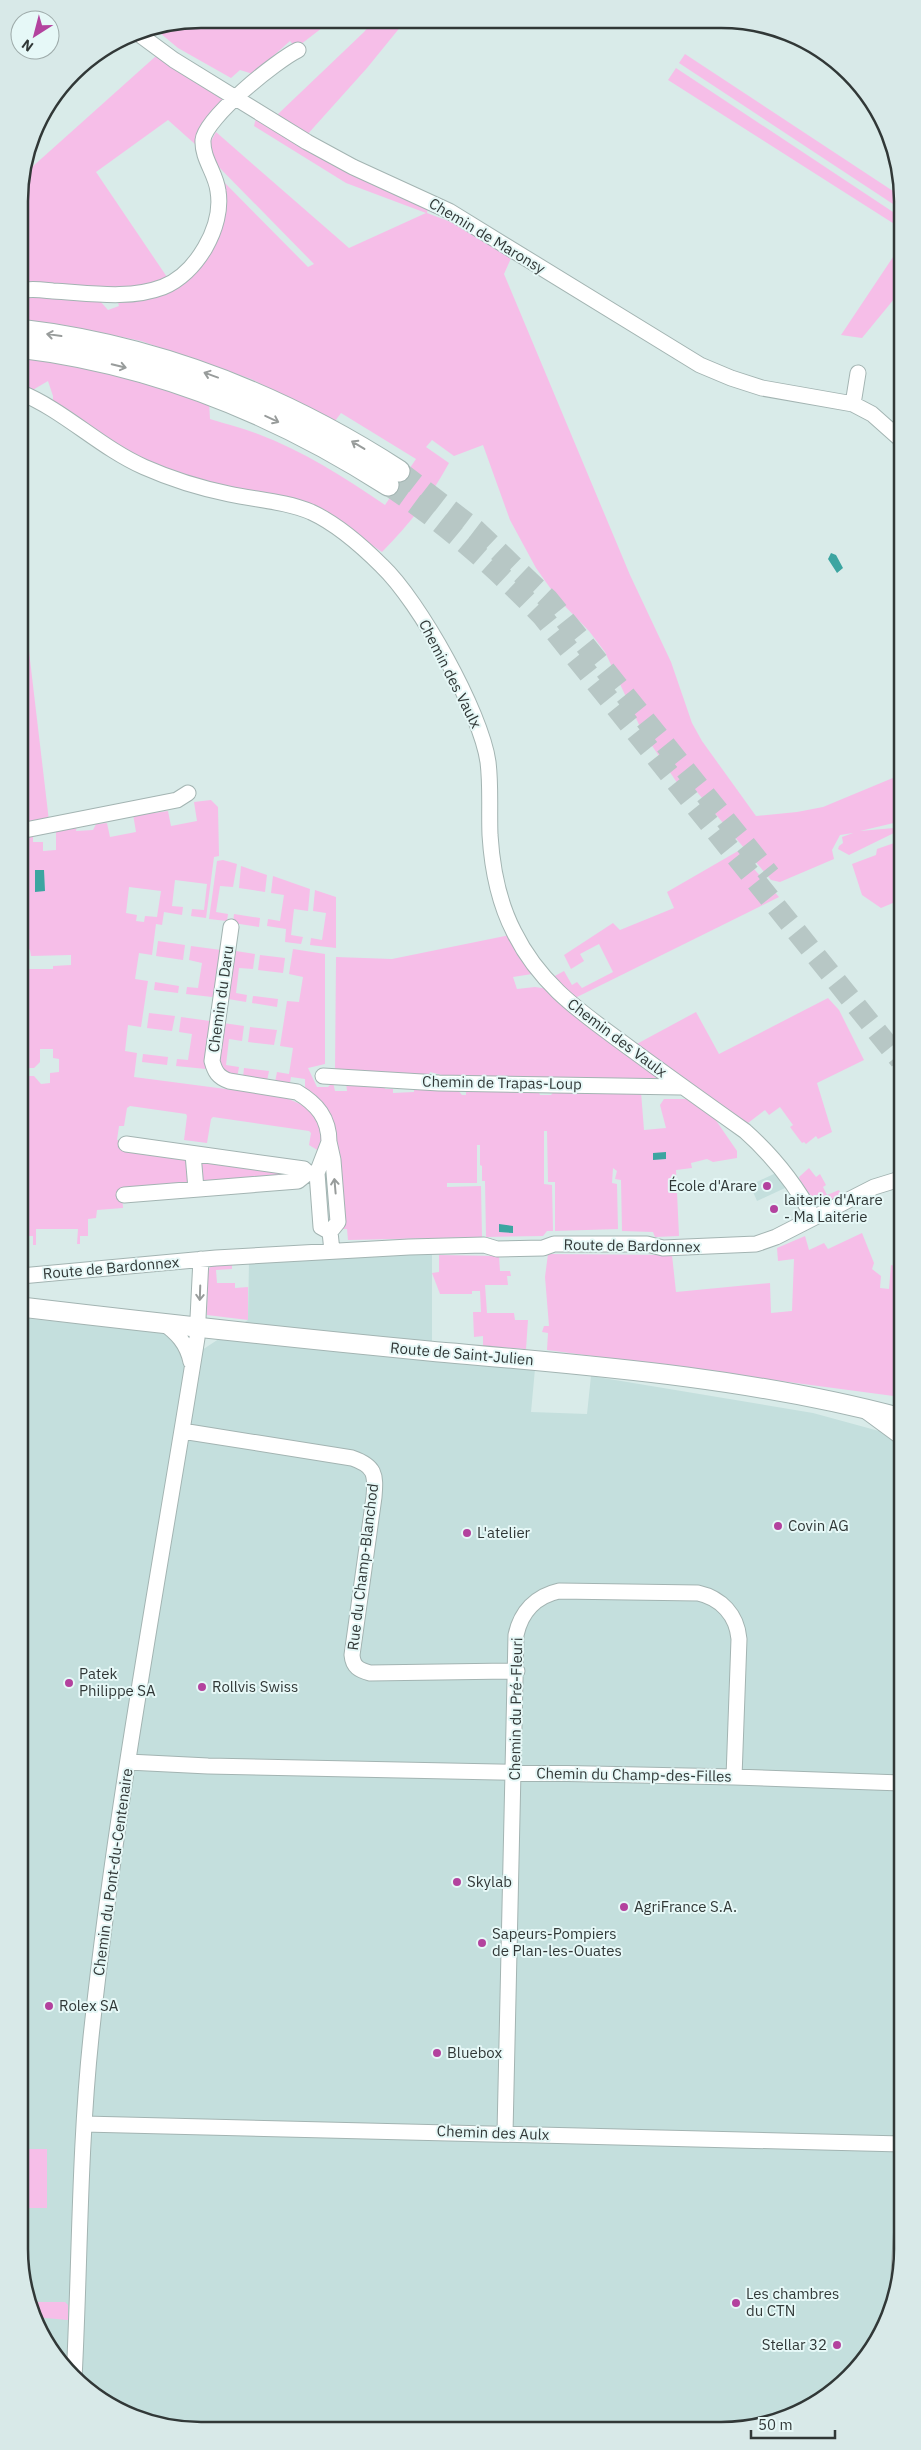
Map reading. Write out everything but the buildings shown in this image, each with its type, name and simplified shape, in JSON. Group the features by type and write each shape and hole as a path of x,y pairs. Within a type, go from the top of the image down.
{"highway":[{"path":"28,331 71,337 142,353 230,382 313,420 394,478 223,398 130,368 28,349"}],"main road":[{"name":"Route de Saint-Julien","path":"28,1308 619,1369 793,1394 860,1407 893,1416"}],"street":[{"name":"Chemin de Maronsy","path":"144,38 174,60 330,156 456,215 700,365 762,388 853,404 872,414 894,433"},
{"path":"28,291 138,294 168,285 186,271 209,239 218,203 217,183 204,156 205,133 208,126 236,98 286,56 298,50"},
{"path":"853,404 858,373"},
{"name":"Chemin des Vaulx","path":"28,396 46,404 104,445 150,470 192,485 279,502 313,513 332,524 384,568 408,596 420,616 467,700 478,726 488,762 490,834 496,876 510,924 524,951 542,977 576,1008 745,1131 768,1152 790,1178 813,1217"},
{"path":"28,829 177,800 188,793"},
{"name":"Chemin du Daru","path":"231,927 212,1061 220,1078 298,1092 318,1108 326,1120 328,1142 333,1160 338,1222 326,1230"},
{"name":"Chemin de Trapas-Loup","path":"323,1076 439,1083 681,1086"},
{"name":"Chemin du Daru","path":"328,1142 313,1173 332,1250"},
{"path":"126,1144 304,1169 313,1173"},
{"path":"193,1154 196,1189"},
{"path":"124,1195 298,1181 313,1173"},
{"name":"Route de Bardonnex","path":"28,1275 332,1250 484,1245 496,1249 543,1248 554,1244 647,1244 663,1248 733,1247 756,1244 770,1239 874,1187 894,1181"},
{"name":"Route de Bardonnex","path":"198,1326 201,1260"},
{"name":"Chemin du Pont-du-Centenaire","path":"162,1322 182,1339 187,1348 192,1368"},
{"name":"Chemin du Pont-du-Centenaire","path":"74,2368 84,2124 91,2040 107,1898 198,1326"},
{"path":"860,1407 893,1431"},
{"name":"Rue du Champ-Blanchod","path":"182,1431 352,1458 362,1462 372,1470 375,1476 374,1497 352,1654 356,1668 370,1672 517,1671"},
{"name":"Chemin du Pré-Fleuri","path":"505,2133 517,1671 516,1635 520,1621 534,1603 550,1593 573,1591 698,1593 713,1598 731,1615 739,1632 734,1777"},
{"name":"Chemin du Champ-des-Filles","path":"128,1762 208,1766 734,1777 893,1784"},
{"name":"Chemin des Aulx","path":"84,2124 893,2144"}],"shaded area":[{"path":"201,28 322,28 296,48 290,41 253,74 240,70 231,78 178,48 159,32"},
{"path":"367,28 400,28 367,68 306,136 277,115"},
{"path":"685,54 893,191 894,205 679,63"},
{"path":"156,56 222,99 222,106 196,145 168,120 96,172 169,280 144,289 28,287 28,189 31,168"},
{"path":"676,68 894,213 894,224 668,80"},
{"path":"256,118 329,163 428,207 427,213 456,224 512,256 504,274 630,575 671,662 692,723 702,741 756,816 823,807 894,778 894,823 860,831 894,828 894,833 849,855 838,849 843,843 842,837 853,833 840,835 832,850 834,859 780,882 771,880 692,786 682,790 642,731 605,652 589,631 558,599 536,568 510,520 483,445 454,456 432,440 426,447 449,463 419,510 382,552 317,508 197,483 126,454 53,402 48,381 31,391 28,390 28,358 90,367 209,402 210,419 258,434 291,448 340,475 385,505 416,459 341,413 335,421 251,379 141,341 64,325 28,322 28,297 100,301 108,310 119,306 117,299 197,269 221,179 308,267 314,264 210,158 210,143 216,132 349,248 426,213 346,183 254,126"},
{"path":"894,256 894,299 862,338 841,335"},
{"path":"28,644 49,821 28,825"},
{"path":"211,800 218,807 219,856 214,857 206,918 191,916 192,909 204,910 207,884 175,880 172,906 183,907 182,915 164,912 162,925 156,924 152,955 139,953 135,979 148,981 141,1027 128,1025 125,1051 137,1053 134,1077 280,1096 291,1100 308,1109 318,1121 321,1129 319,1151 309,1145 311,1133 309,1131 213,1117 207,1143 184,1140 186,1114 130,1106 127,1108 124,1126 119,1126 117,1140 301,1174 122,1193 123,1208 97,1210 96,1218 88,1219 88,1236 80,1236 80,1244 77,1244 78,1229 36,1229 36,1245 33,1245 33,1236 28,1236 28,1076 34,1076 41,1084 50,1083 50,1073 59,1072 59,1059 53,1058 53,1049 40,1049 40,1062 34,1068 28,1068 28,969 53,969 53,966 71,965 71,955 31,956 28,948 28,839 33,835 33,842 43,842 43,851 56,850 56,829 77,825 76,831 93,830 96,824 107,823 110,837 136,832 133,814 153,810 154,813 168,811 171,826 197,821 194,802","holes":["129,887 161,891 157,917 145,916 144,922 136,921 137,915 126,913"]},
{"path":"894,843 894,903 881,908 862,895 852,864 876,855 877,849"},
{"path":"738,851 779,897 575,998 553,977 564,971 572,985 577,982 582,988 613,972 599,944 580,954 584,961 571,969 564,955 613,923 620,930 674,908 667,892"},
{"path":"223,860 237,864 233,887 220,886 216,912 228,914 227,921 209,919 217,861"},
{"path":"241,866 267,875 265,892 239,888"},
{"path":"273,876 310,889 308,911 294,909 291,935 303,937 301,944 285,942 286,929 267,926 268,919 280,921 284,895 271,893"},
{"path":"315,890 336,897 336,948 310,945 311,938 322,940 326,913 313,911"},
{"path":"234,914 260,918 259,927 233,923"},
{"path":"510,935 532,974 513,977 517,989 535,987 549,989 667,1080 458,1079 430,1072 427,1080 335,1072 336,957 392,959"},
{"path":"158,941 185,945 183,960 156,956"},
{"path":"191,946 221,950 215,994 212,997 186,994 187,987 198,988 202,963 189,960"},
{"path":"293,949 325,954 325,1064 308,1068 317,1087 328,1087 333,1082 335,1091 347,1091 346,1082 385,1084 385,1089 393,1089 393,1093 414,1092 414,1087 456,1088 462,1095 466,1095 466,1092 483,1092 486,1089 537,1088 540,1095 551,1095 556,1089 641,1092 644,1130 666,1128 660,1105 664,1099 691,1099 715,1119 737,1151 737,1158 713,1162 707,1159 691,1163 692,1168 676,1170 679,1236 655,1237 653,1232 622,1231 621,1180 615,1179 617,1171 613,1168 612,1183 617,1184 618,1229 555,1231 555,1182 548,1182 547,1131 544,1131 544,1184 552,1185 553,1231 547,1231 543,1236 486,1237 485,1181 482,1181 480,1145 477,1145 477,1183 447,1183 447,1187 481,1186 482,1237 348,1240 347,1229 342,1229 334,1130 305,1091 305,1079 291,1077 290,1083 275,1082 277,1072 289,1074 293,1048 280,1046 287,1001 299,1002 303,977 289,974"},
{"path":"236,951 255,954 253,969 239,968 236,993 247,995 246,1002 228,999"},
{"path":"260,955 285,958 283,973 258,970"},
{"path":"155,982 179,986 178,993 154,990"},
{"path":"253,996 278,999 277,1007 252,1003"},
{"path":"828,998 839,1010 864,1060 817,1083 832,1132 818,1139 816,1136 806,1144 802,1143 790,1127 793,1125 780,1107 769,1115 765,1110 748,1123 720,1107 633,1046 696,1012 719,1054"},
{"path":"149,1013 175,1016 172,1031 147,1028"},
{"path":"181,1017 210,1021 205,1057 206,1069 176,1066 177,1059 188,1060 192,1034 179,1032"},
{"path":"223,1023 244,1026 242,1041 229,1039 226,1065 239,1067 237,1078 228,1076 217,1061"},
{"path":"250,1027 277,1030 274,1045 248,1042"},
{"path":"143,1054 168,1057 167,1065 142,1062"},
{"path":"244,1068 269,1071 267,1081 243,1077"},
{"path":"809,1168 816,1177 820,1174 826,1185 823,1187 827,1195 839,1190 842,1196 825,1203 808,1193 802,1186 799,1177"},
{"name":"École d'Arare","path":"776,1173 785,1188 757,1201 750,1185"},
{"path":"862,1233 874,1263 872,1269 881,1276 880,1288 889,1289 891,1265 893,1266 893,1396 547,1350 548,1333 542,1332 544,1326 549,1326 545,1277 548,1254 672,1255 676,1292 770,1283 771,1313 792,1311 794,1259 778,1261 777,1248 805,1236 809,1250 824,1243 828,1249"},
{"path":"432,1252 432,1354 535,1369 531,1412 587,1414 591,1376 813,1413 893,1435 893,2261 884,2305 876,2326 858,2355 826,2387 797,2405 765,2417 743,2421 720,2422 189,2422 156,2417 134,2409 95,2387 63,2355 41,2316 33,2294 29,2272 28,2249 28,1319 163,1332 172,1337 180,1348 182,1363 248,1320 249,1261"},
{"path":"439,1255 499,1256 500,1271 510,1271 511,1276 507,1276 508,1285 485,1285 487,1313 514,1313 515,1320 528,1320 526,1349 483,1346 483,1336 474,1337 473,1312 481,1312 480,1291 472,1291 472,1294 440,1294 432,1273 439,1272"},
{"path":"232,1263 232,1269 216,1270 217,1283 235,1283 235,1288 248,1287 248,1320 207,1315 208,1270 212,1265"},
{"path":"28,2149 47,2149 47,2208 28,2208"},
{"path":"36,2302 65,2302 68,2305 68,2320 42,2318"}],"water":[{"path":"831,553 836,555 843,568 837,573 828,559"},
{"path":"35,870 44,870 45,891 35,892"},
{"path":"666,1152 666,1159 653,1160 653,1153"},
{"path":"499,1224 513,1226 513,1233 499,1232"}],"tunnel":[{"path":"399,471 476,530 548,599 770,875"},
{"path":"388,485 468,546 542,616 894,1052"}],"place":[{"name":"École d'Arare","path":"767,1186"},
{"name":"laiterie d'Arare - Ma Laiterie","path":"774,1209"},
{"name":"Covin AG","path":"778,1526"},
{"name":"L'atelier","path":"467,1533"},
{"name":"Patek Philippe SA","path":"69,1683"},
{"name":"Rollvis Swiss","path":"202,1687"},
{"name":"Skylab","path":"457,1882"},
{"name":"AgriFrance S.A.","path":"624,1907"},
{"name":"Sapeurs-Pompiers de Plan-les-Ouates","path":"482,1943"},
{"name":"Rolex SA","path":"49,2006"},
{"name":"Bluebox","path":"437,2053"},
{"name":"Les chambres du CTN","path":"736,2303"},
{"name":"Stellar 32","path":"837,2345"}]}
